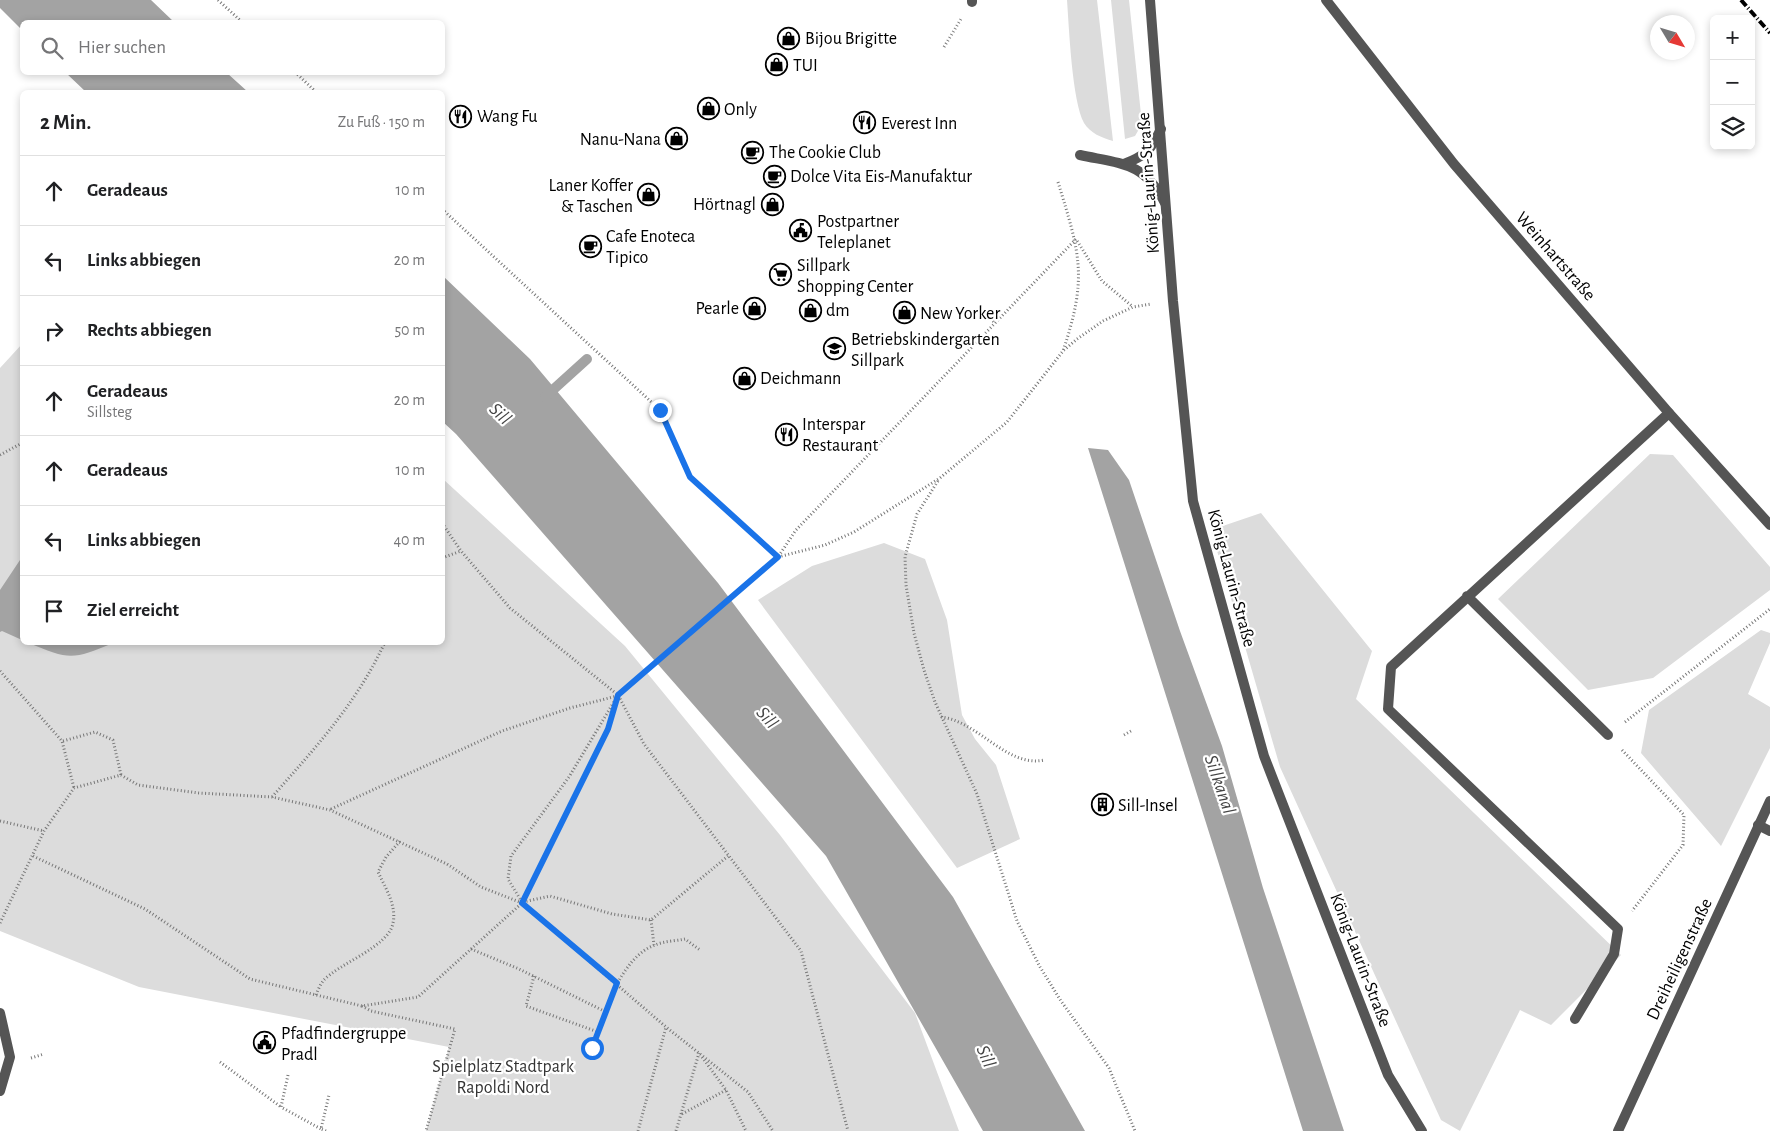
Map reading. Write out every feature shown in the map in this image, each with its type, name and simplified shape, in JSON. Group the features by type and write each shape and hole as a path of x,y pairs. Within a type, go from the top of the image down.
{"street":[{"name":"König-Laurin-Straße","path":"1150,0 1174,301 1194,501 1264,756 1388,1075 1422,1131"},
{"name":"Weinhartstraße","path":"1326,0 1454,164 1669,413 1770,525"},
{"path":"1124,164 1142,157 1153,145 1161,129"},
{"path":"1080,155 1124,164 1144,172 1157,186 1166,204"},
{"path":"1575,1019 1614,954 1618,929 1388,709 1391,667 1466,596 1669,413"},
{"path":"1466,596 1608,735"},
{"name":"Dreiheiligenstraße","path":"1618,1131 1770,800"},
{"path":"1758,825 1770,830"},
{"path":"0,1013 10,1057 0,1091"}],"path":[{"path":"218,0 240,20"},
{"path":"944,47 972,1"},
{"path":"298,75 314,90"},
{"path":"1058,182 1076,239 1080,264 1079,289 1072,323 1063,351"},
{"path":"445,213 660,410 690,477 778,557"},
{"path":"1076,239 1102,280 1133,307"},
{"path":"522,903 508,879 512,856 570,777 618,695 778,557 796,530 1076,239"},
{"path":"778,557 825,545 854,532 940,478 1007,422 1063,351 1096,325 1133,307 1174,301"},
{"path":"982,311 995,323"},
{"path":"0,455 20,444"},
{"path":"940,478 917,514 905,557 906,585 914,633 927,678 941,717 977,794 1017,921 1040,967 1061,1001 1109,1068 1135,1131"},
{"path":"445,527 461,551 510,608 618,695 644,744 801,951 848,1131"},
{"path":"445,557 461,551"},
{"path":"1618,929 1683,845 1684,815 1608,735 1770,609"},
{"path":"272,797 333,729 374,667 384,645"},
{"path":"0,671 62,741 74,788"},
{"path":"330,810 502,731 570,708 618,695"},
{"path":"362,1006 418,997 522,903 608,729 618,695"},
{"path":"941,717 962,722 1019,758 1030,762 1044,760"},
{"path":"1124,735 1131,731"},
{"path":"62,741 95,732 112,740 121,776"},
{"path":"0,923 44,830 74,788 121,776 138,785 199,793 272,797 330,810 401,840 447,864 480,887 522,903 666,1027 748,1092 773,1131"},
{"path":"0,821 44,830"},
{"path":"316,995 322,982 336,970 381,941 393,924 392,905 378,872 386,857 401,840"},
{"path":"33,856 145,909 250,979 362,1006 371,1011 455,1029 426,1131"},
{"path":"522,903 550,896 612,914 651,920 728,856"},
{"path":"651,920 654,945"},
{"path":"592,1048 617,983 641,954 654,945 685,939 700,950"},
{"path":"471,949 534,976 606,1012"},
{"path":"534,976 526,1006 598,1032"},
{"path":"638,1131 666,1027"},
{"path":"699,1053 726,1090 746,1131"},
{"path":"676,1131 699,1053"},
{"path":"220,1062 281,1107 326,1131"},
{"path":"281,1107 288,1075"},
{"path":"681,1115 726,1090"},
{"path":"321,1128 329,1095"}],"green space":[{"path":"1067,0 1097,0 1113,141 1101,137 1090,130 1084,123 1080,113 1072,63"},
{"path":"1111,0 1129,0 1142,124 1135,136 1125,139"},
{"name":"Spielplatz Stadtpark Rapoldi Nord","path":"20,346 20,645 445,645 445,481 625,646 780,835 915,1013 959,1131 426,1131 449,1047 139,987 0,931 0,368"},
{"path":"1650,454 1673,455 1770,567 1770,590 1653,678 1588,690 1498,599"},
{"path":"1261,513 1372,651 1356,699 1621,955 1551,1025 1520,1010 1460,1131 1441,1120 1280,767 1211,530"},
{"path":"884,543 925,559 947,620 962,715 975,739 996,765 1020,839 957,868 758,600 812,566"},
{"path":"1761,630 1770,633 1770,643 1748,694 1770,707 1770,748 1721,846 1641,753 1649,710"}],"water":[{"path":"0,0 151,0 172,20 20,20 20,28 0,8"},
{"path":"68,75 229,75 246,90 84,90"},
{"name":"Sill","path":"445,278 530,359 718,583 953,897 1085,1131 983,1131 826,856 456,434 445,424"},
{"name":"Sillkanal","path":"1088,448 1108,450 1129,480 1180,631 1222,746 1263,888 1344,1131 1303,1131"},
{"path":"20,560 20,639 2,631 0,632 0,590"},
{"path":"34,645 108,645 79,655 71,656 53,653"}],"waterway":[{"path":"545,397 587,359"}],"railway":[{"path":"1741,0 1770,33"}],"place":[{"name":"Bijou Brigitte","path":"789,38"},
{"name":"TUI","path":"777,65"},
{"name":"Only","path":"708,109"},
{"name":"Wang Fu","path":"461,116"},
{"name":"Everest Inn","path":"865,123"},
{"name":"Nanu-Nana","path":"677,139"},
{"name":"The Cookie Club","path":"753,152"},
{"name":"Dolce Vita Eis-Manufaktur","path":"774,176"},
{"name":"Laner Koffer & Taschen","path":"649,195"},
{"name":"Hörtnagl","path":"772,204"},
{"name":"Postpartner Teleplanet","path":"801,231"},
{"name":"Cafe Enoteca Tipico","path":"590,246"},
{"name":"Sillpark Shopping Center","path":"781,275"},
{"name":"Pearle","path":"755,308"},
{"name":"dm","path":"810,310"},
{"name":"New Yorker","path":"904,313"},
{"name":"Betriebskindergarten Sillpark","path":"835,349"},
{"name":"Deichmann","path":"744,378"},
{"name":"Interspar Restaurant","path":"786,434"},
{"name":"Sill-Insel","path":"1102,805"},
{"name":"Pfadfindergruppe Pradl","path":"265,1043"}],"route":[{"path":"592,1048 617,983 522,903 608,729 618,695 778,557 690,477 660,410"}]}
